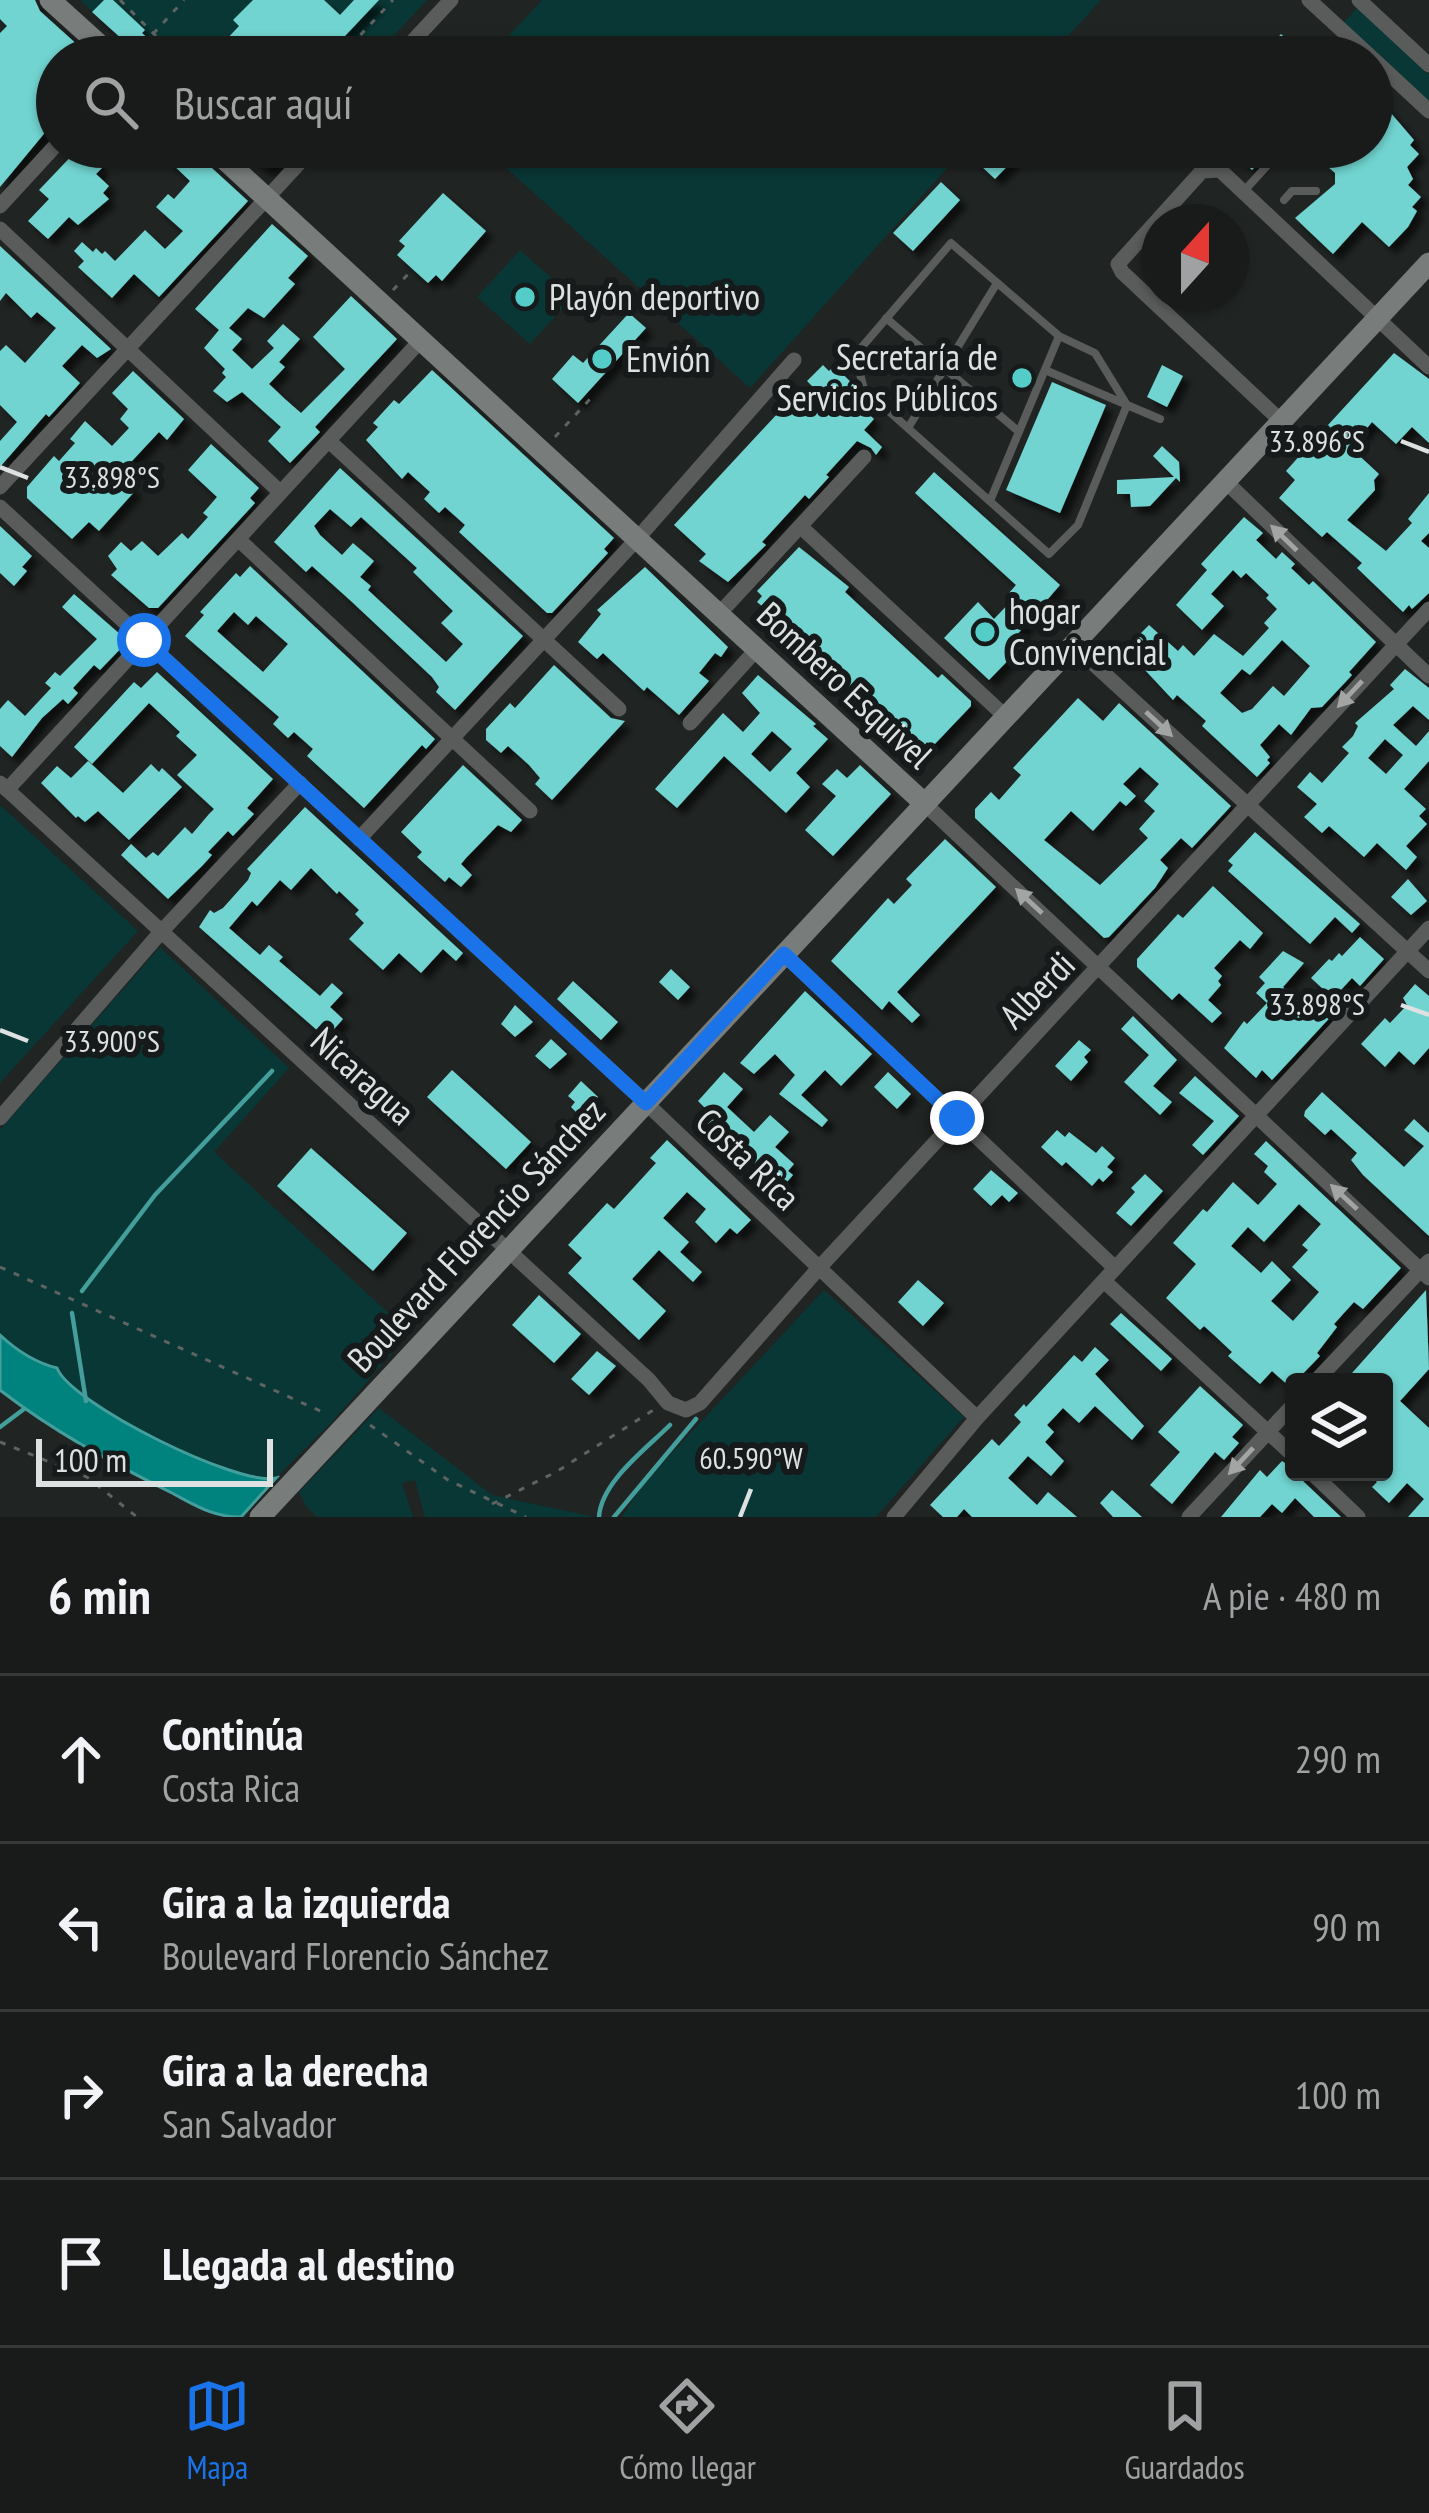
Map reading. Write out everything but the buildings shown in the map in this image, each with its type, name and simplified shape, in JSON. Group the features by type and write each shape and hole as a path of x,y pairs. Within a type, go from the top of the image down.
{"main road":[{"path":"50,0 90,36"},
{"name":"Bombero Esquivel","path":"235,168 925,804"},
{"name":"Boulevard Florencio Sánchez","path":"260,1517 1429,263"}],"street":[{"path":"418,36 451,0"},
{"path":"1309,0 1348,36"},
{"path":"1335,24 1363,1 1429,64"},
{"path":"1393,78 1429,111"},
{"path":"0,206 36,166"},
{"path":"0,487 295,168"},
{"path":"1281,421 1118,264 1209,168 1220,170 1429,367"},
{"path":"0,229 280,492"},
{"path":"4,787 422,340"},
{"path":"359,838 637,539 794,360"},
{"path":"329,441 619,709"},
{"path":"718,614 864,457"},
{"path":"1226,481 1429,676"},
{"name":"Costa Rica","path":"0,507 646,1103 977,1418"},
{"path":"800,526 1007,718"},
{"path":"238,539 530,811"},
{"name":"Alberdi","path":"686,1410 700,1403 818,1269 1429,609"},
{"path":"1073,645 1429,971"},
{"path":"690,723 757,649"},
{"path":"0,1118 161,932 300,783"},
{"name":"Nicaragua","path":"4,787 509,1250 668,1403 686,1410"},
{"name":"Bombero Esquivel","path":"925,804 1426,1270"},
{"path":"893,1517 977,1418 1429,928"},
{"path":"784,954 957,1118 1285,1448"},
{"path":"1324,1373 1426,1270"},
{"path":"1189,1517 1285,1414"},
{"path":"1320,1481 1358,1517"}],"lane":[{"path":"1243,192 1265,168"},
{"path":"1284,200 1292,191 1316,191"},
{"path":"951,243 1059,336 1096,352 1127,405 1078,525 1049,554 864,389 855,355 951,243"},
{"path":"908,428 998,283"},
{"path":"886,319 1019,432"},
{"path":"990,501 1059,336"},
{"path":"1045,370 1160,419"}],"path":[{"path":"120,0 152,34 184,0"},
{"path":"359,36 392,0"},
{"path":"390,294 412,269"},
{"path":"551,441 590,399"},
{"path":"0,1267 349,1418 448,1480 526,1517"},
{"path":"492,1504 556,1472 668,1403"},
{"path":"0,1442 87,1477 137,1517"}],"shaded area":[{"path":"80,0 427,0 394,36 119,36"},
{"path":"542,0 1101,0 1068,36 509,36"},
{"path":"1357,8 1387,36 1357,36 1343,23"},
{"path":"1393,42 1429,75 1429,103 1393,70"},
{"path":"506,168 947,168 750,388"},
{"name":"Playón deportivo","path":"520,250 573,297 530,344 477,297"},
{"path":"0,805 138,931 0,1083"},
{"path":"160,947 289,1068 214,1152 410,1333 276,1478 229,1471 166,1443 79,1393 61,1381 56,1368 25,1355 0,1335 0,1130"},
{"path":"824,1290 964,1417 876,1517 622,1517 644,1483"},
{"path":"379,1408 492,1495 595,1517 425,1517 415,1480 402,1483 413,1517 317,1517 299,1492"}],"water":[{"path":"0,1335 26,1355 57,1368 91,1401 157,1440 228,1470 276,1478 241,1517 212,1513 188,1501 82,1445 0,1390"}],"waterway":[{"path":"82,1291 155,1195 272,1071"},
{"path":"72,1313 86,1401"},
{"path":"0,1427 24,1409"},
{"path":"614,1517 696,1419"},
{"path":"599,1517 616,1479 670,1425"}],"place":[{"name":"Playón deportivo","path":"525,297"},
{"name":"Envión","path":"602,359"},
{"name":"Secretaría de Servicios Públicos","path":"1022,378"},
{"name":"hogar Convivencial","path":"985,632"}],"route":[{"path":"144,640 646,1103 784,954 957,1118"}]}
